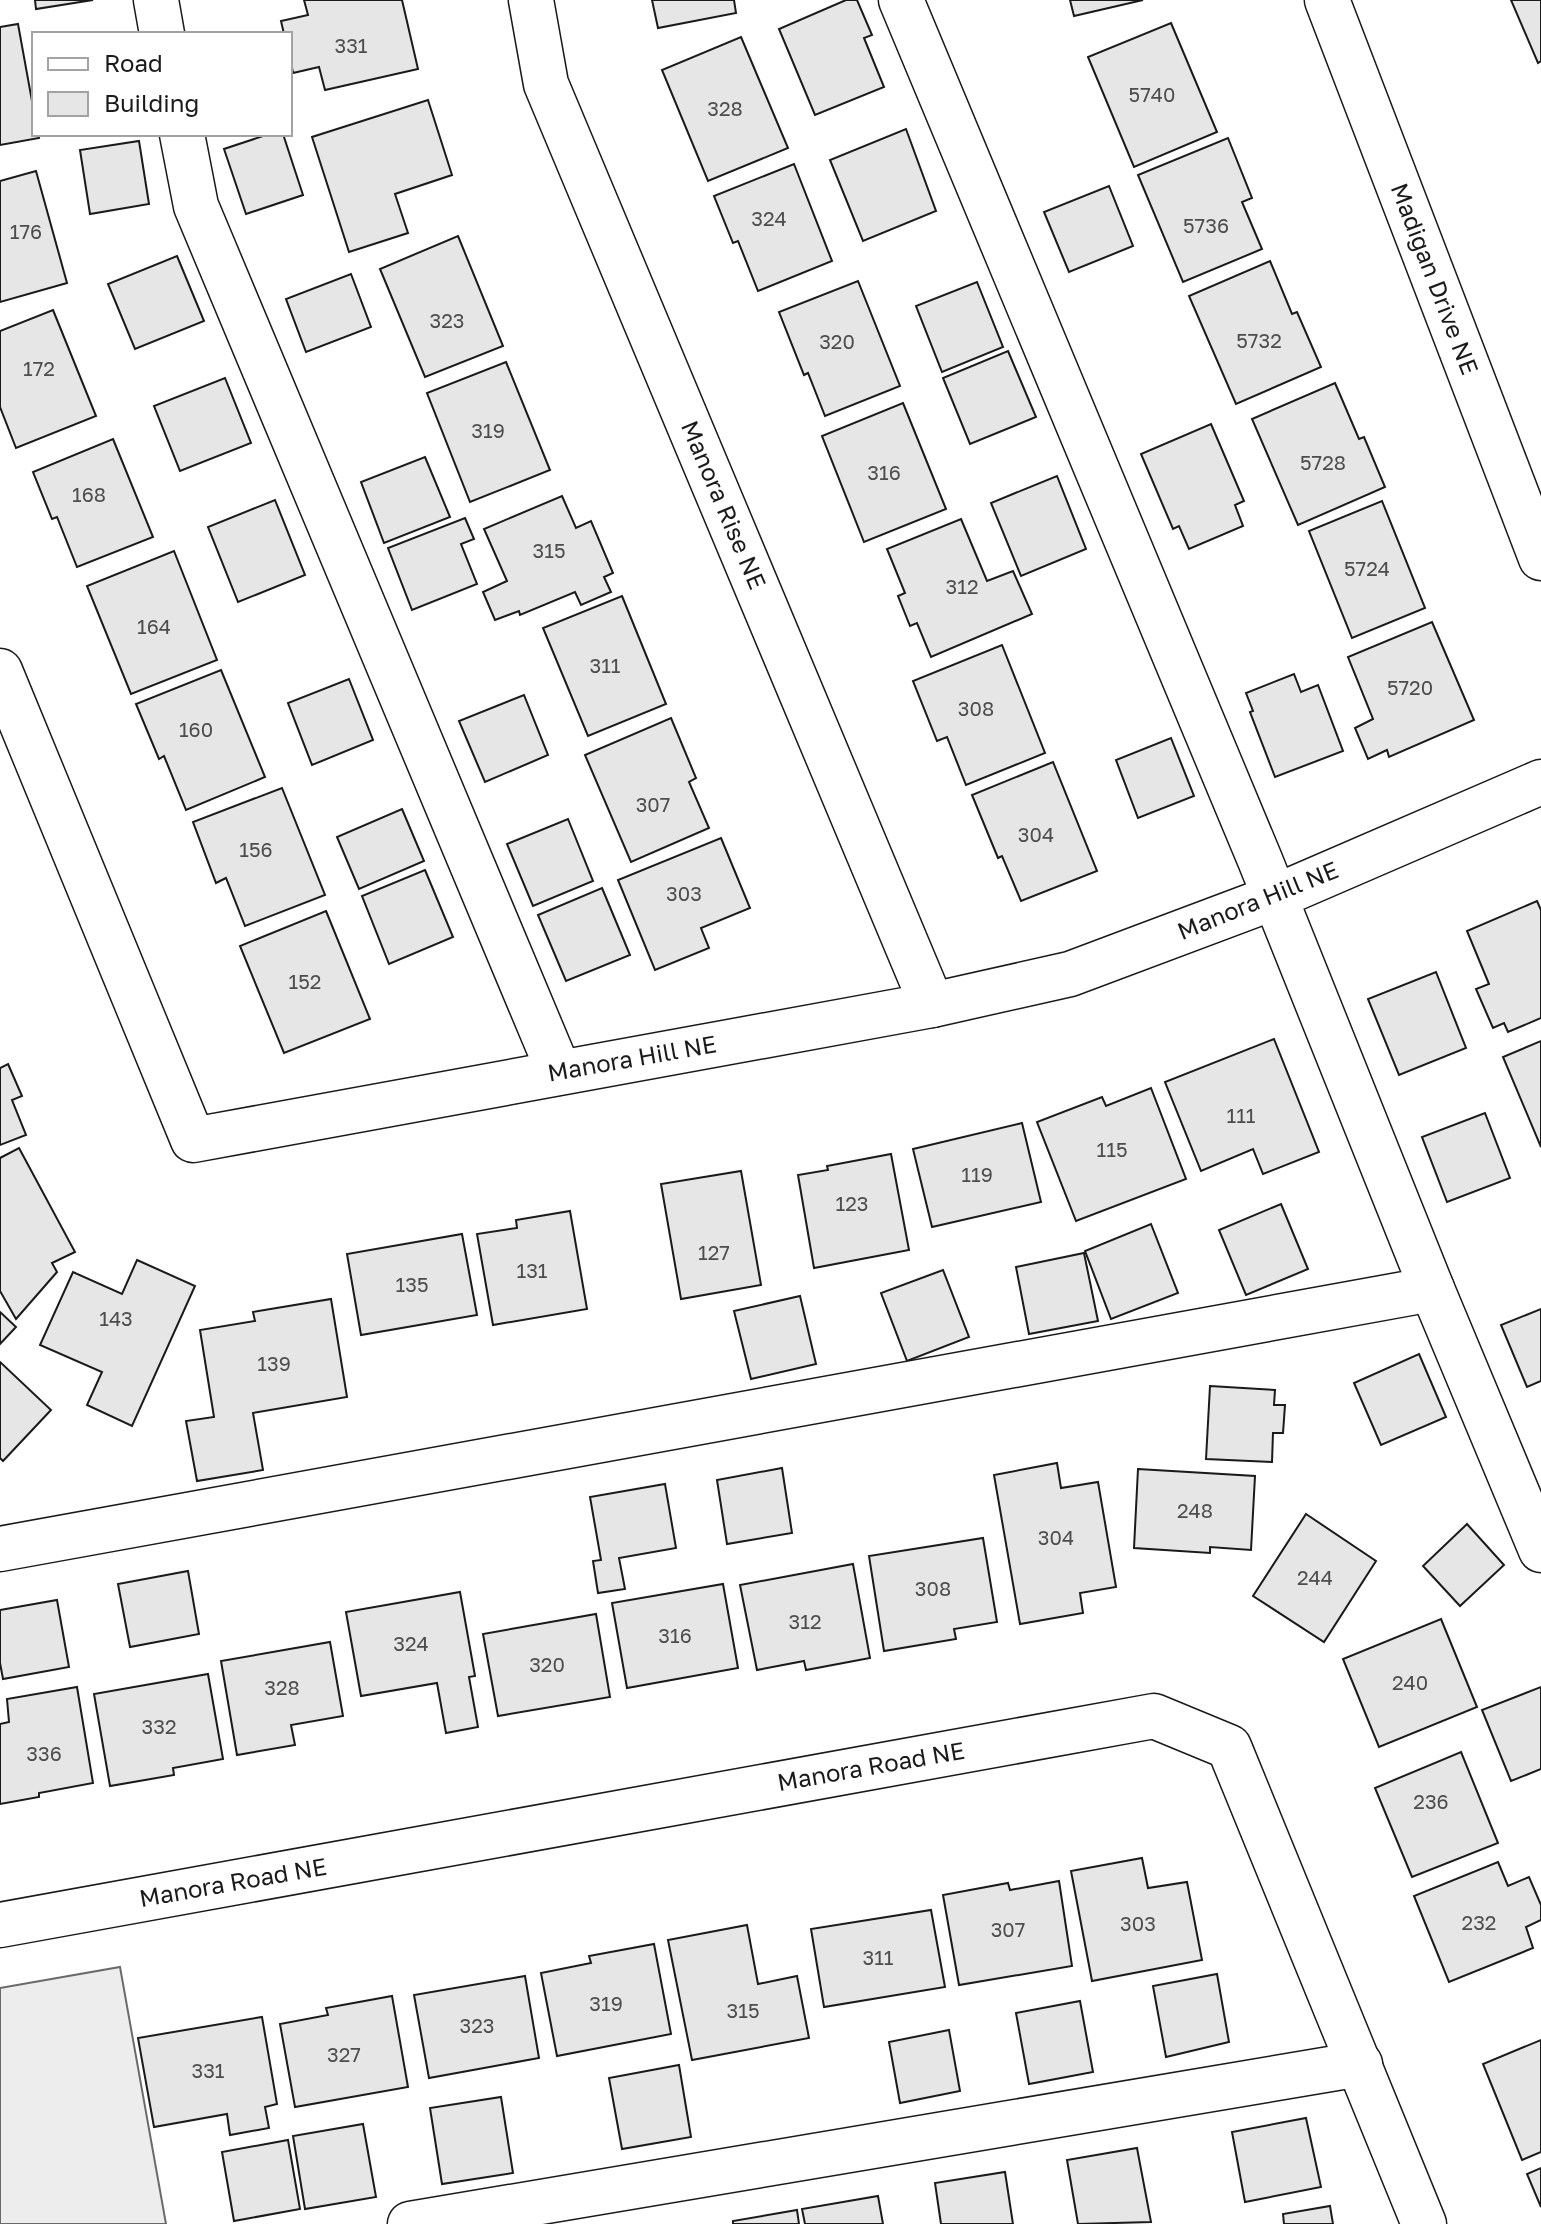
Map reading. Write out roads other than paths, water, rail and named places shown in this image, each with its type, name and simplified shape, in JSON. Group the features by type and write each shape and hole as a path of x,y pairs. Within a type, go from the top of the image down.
{"street":[{"path":"156,0 162,32"},
{"name":"Manora Rise NE","path":"531,0 546,84 932,1005"},
{"path":"901,0 1275,897 1432,1289 1541,1550"},
{"name":"Madigan Drive NE","path":"1327,0 1541,558"},
{"path":"182,136 196,206 559,1072"},
{"name":"Manora Hill NE","path":"0,671 193,1140 932,1005 1070,974 1275,897 1541,782"},
{"path":"0,1549 1432,1289"},
{"name":"Manora Road NE","path":"0,1925 1154,1716 1229,1747 1424,2224"},
{"path":"410,2224 1360,2064"}]}
